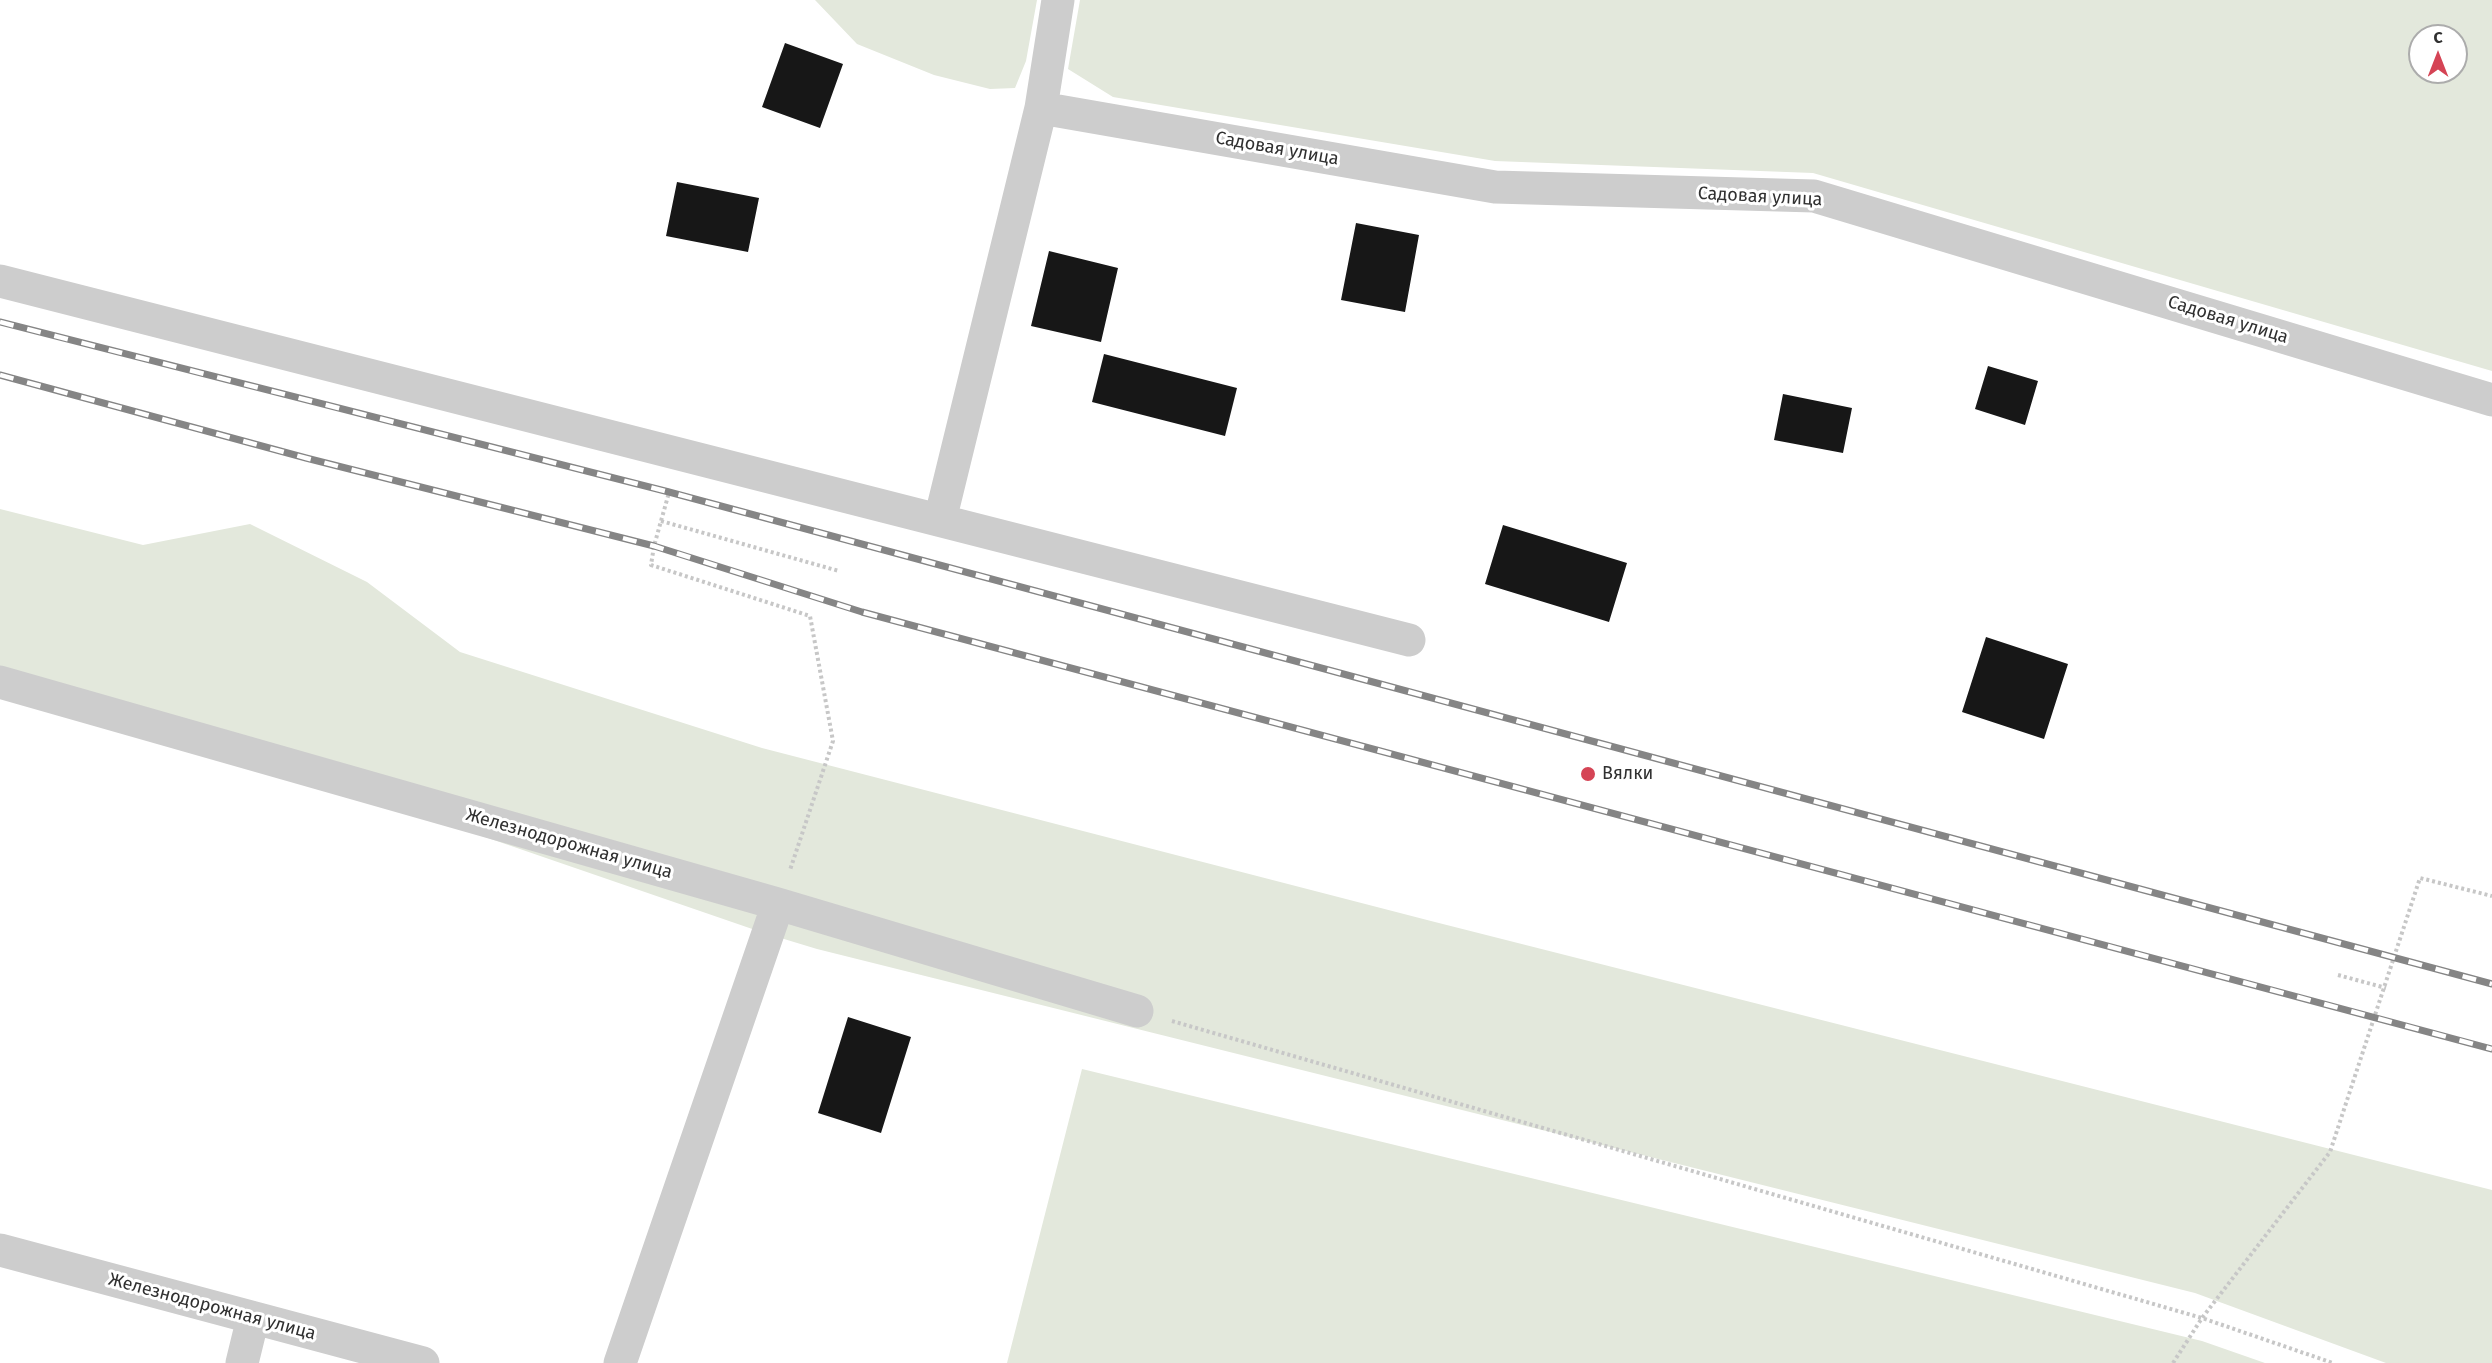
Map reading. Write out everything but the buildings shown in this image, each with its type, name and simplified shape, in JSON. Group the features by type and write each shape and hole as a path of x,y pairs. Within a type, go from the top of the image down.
{"street":[{"path":"940,520 1041,108 1058,0"},
{"name":"Садовая улица","path":"1041,108 1495,187 1814,196 2492,400"},
{"path":"0,281 1409,640"},
{"name":"Железнодорожная улица","path":"0,682 778,904 1137,1011"},
{"path":"620,1363 778,904"},
{"name":"Железнодорожная улица","path":"0,1250 423,1363"},
{"path":"242,1363 253,1318"}],"path":[{"path":"673,483 651,565 810,616 833,741 778,904"},
{"path":"661,521 839,572"},
{"path":"2173,1363 2202,1318 2330,1152 2386,988 2420,878 2492,896"},
{"path":"2338,975 2386,988"},
{"path":"1137,1011 2202,1318 2333,1363"}],"shaded area":[{"path":"815,0 1037,0 1026,61 1015,88 990,89 934,75 857,44"},
{"path":"1080,0 2492,0 2492,371 1813,173 1495,161 1113,97 1068,69"},
{"path":"0,509 143,545 250,524 367,582 460,652 762,748 1431,921 2492,1190 2492,1363 2386,1363 2195,1293 817,949 761,932 0,670"},
{"path":"1082,1069 2202,1341 2265,1363 1007,1363"}],"railway":[{"path":"0,322 669,492 2492,984"},
{"path":"0,375 306,458 654,546 862,612 2492,1049"}],"place":[{"name":"Вялки","path":"1588,774"}]}
